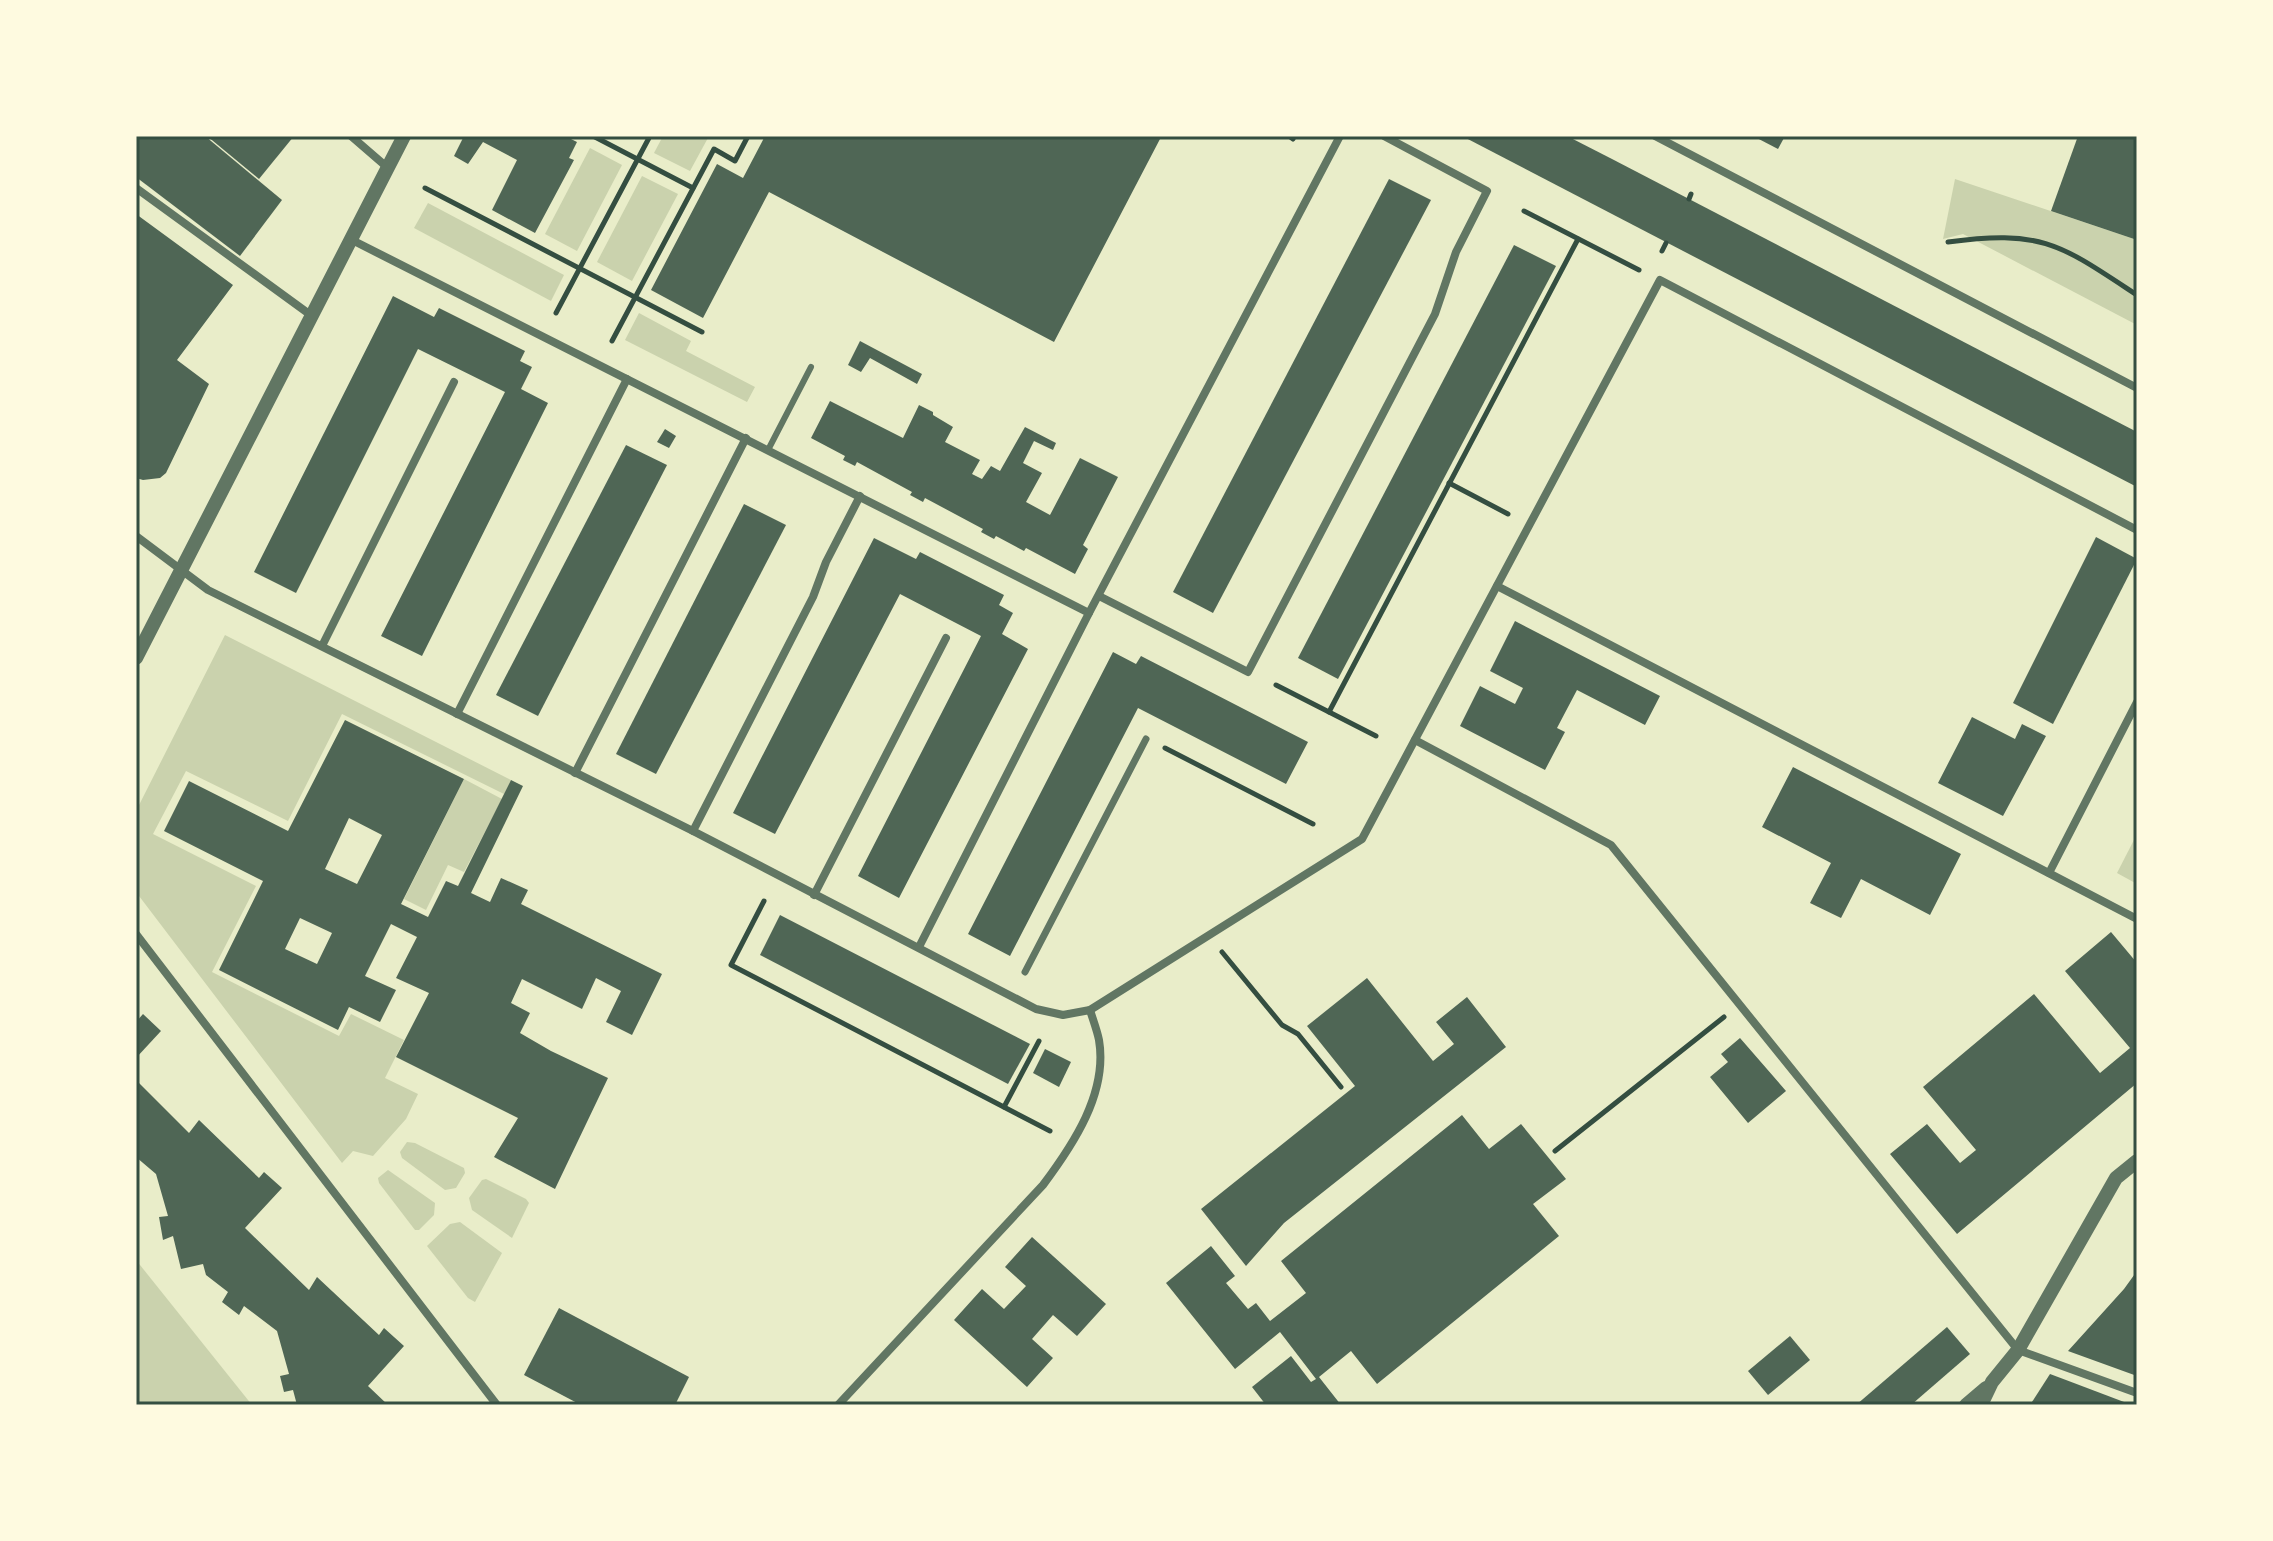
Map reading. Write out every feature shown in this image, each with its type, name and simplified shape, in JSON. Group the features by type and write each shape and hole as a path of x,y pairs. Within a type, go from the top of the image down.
{"street":[{"path":"351,136 388,168"},
{"path":"136,658 404,136"},
{"path":"919,947 1089,613 1340,136"},
{"path":"1099,596 1248,672 1435,314 1456,252 1487,191 1384,136"},
{"path":"1655,136 2137,388"},
{"path":"136,188 312,316"},
{"path":"352,240 1089,613"},
{"path":"136,536 208,590 693,831 1036,1009 1063,1015 1090,1010 1362,839 1660,280 2137,530"},
{"path":"457,714 627,379"},
{"path":"322,646 454,382"},
{"path":"575,773 746,438"},
{"path":"693,831 813,597 826,562 860,496"},
{"path":"1497,586 2137,919"},
{"path":"814,895 946,638"},
{"path":"2049,873 2137,702"},
{"path":"1025,972 1146,739"},
{"path":"1415,740 1611,845 2018,1350 2137,1393"},
{"path":"136,934 497,1405"},
{"path":"838,1405 1043,1185 1066,1154 1085,1118 1099,1079 1099,1043 1090,1010"},
{"path":"1966,1405 1992,1382 2018,1350 2116,1178 2137,1161"},
{"path":"1981,1405 1992,1382"}],"lane":[{"path":"768,450 811,367"}],"path":[{"path":"593,136 693,188"},
{"path":"556,313 650,136"},
{"path":"612,341 714,149 735,161 748,136"},
{"path":"425,188 702,332"},
{"path":"1524,211 1633,268"},
{"path":"1948,242 1989,236 2053,245 2095,266 2137,295"},
{"path":"1329,712 1578,239"},
{"path":"1662,251 1666,243"},
{"path":"1449,483 1503,512"},
{"path":"1276,685 1376,736"},
{"path":"1146,739 1313,824"},
{"path":"764,901 731,965 1050,1131"},
{"path":"1211,934 1227,959 1282,1025 1298,1034 1341,1087"},
{"path":"1555,1151 1740,1004"},
{"path":"1004,1107 1039,1041"}],"green space":[{"path":"663,136 709,136 690,171 654,153"},
{"path":"590,148 622,165 577,251 545,234"},
{"path":"642,176 678,194 632,281 597,262"},
{"path":"1955,179 2137,240 2137,325 1963,234 1943,239"},
{"path":"428,203 564,275 551,301 414,228"},
{"path":"639,313 691,341 686,351 755,387 747,402 625,340"},
{"path":"225,635 511,780 504,794 342,714 288,821 186,771 153,834 256,886 212,972 339,1036 351,1014 404,1040 385,1078 418,1094 406,1119 373,1156 353,1151 342,1163 136,892 136,811"},
{"path":"464,779 502,799 464,872 448,865 426,910 404,899"},
{"path":"2137,834 2137,884 2117,873"},
{"path":"407,1142 415,1143 464,1168 465,1173 456,1188 445,1190 402,1158 400,1152"},
{"path":"388,1170 435,1203 434,1215 419,1230 415,1230 379,1183 378,1178"},
{"path":"486,1179 529,1203 512,1238 472,1210 469,1198"},
{"path":"460,1222 502,1253 475,1302 468,1298 427,1246 450,1224"},
{"path":"136,1260 252,1405 136,1405"}],"building":[{"path":"136,136 205,136 282,200 240,256 136,177"},
{"path":"207,136 294,136 259,179"},
{"path":"464,136 565,136 577,142 569,158 574,160 535,233 492,210 517,160 483,142 468,164 454,156"},
{"path":"765,136 1155,136 1160,139 1054,342 769,192 703,318 651,290 717,164 743,178"},
{"path":"1462,136 1567,136 2137,432 2137,487"},
{"path":"1753,136 1785,136 1778,149"},
{"path":"2078,136 2137,136 2137,240 2051,211"},
{"path":"1389,179 1431,200 1213,613 1173,592"},
{"path":"136,214 233,285 177,360 209,384 166,473 160,478 143,480 136,478"},
{"path":"1514,245 1556,266 1338,679 1298,658"},
{"path":"393,296 434,317 439,308 525,351 520,361 532,367 521,389 548,403 422,656 381,636 505,392 418,349 296,593 254,572"},
{"path":"860,341 922,374 917,384 870,358 861,372 848,365"},
{"path":"830,401 903,438 919,405 933,412 953,427 945,442 980,460 972,474 982,479 991,466 1000,471 1025,427 1056,443 1053,450 1034,441 1023,463 1042,473 1026,502 1050,515 1080,458 1118,477 1083,545 1088,549 1075,574 1026,548 1024,551 996,536 994,539 981,532 983,529 925,498 923,502 910,495 912,492 857,462 855,466 843,460 845,456 811,438"},
{"path":"665,429 676,436 669,448 657,442"},
{"path":"626,445 667,465 538,716 496,695"},
{"path":"744,504 786,525 656,774 616,754"},
{"path":"2096,537 2137,559 2053,724 2013,703"},
{"path":"874,538 916,559 920,552 1004,595 999,605 1013,613 1002,634 1028,649 899,898 858,876 981,636 900,594 775,834 733,813"},
{"path":"1515,621 1660,696 1645,725 1577,690 1557,728 1565,732 1545,770 1460,726 1480,686 1515,704 1523,688 1490,671"},
{"path":"1113,652 1136,664 1141,656 1308,742 1286,784 1138,708 1010,956 968,934"},
{"path":"1972,717 2015,739 2022,724 2046,736 2003,816 1938,783"},
{"path":"345,720 464,779 401,904 428,917 446,881 458,886 511,780 523,786 471,893 490,902 501,878 528,890 521,904 662,974 632,1035 606,1022 621,991 596,978 582,1009 522,979 511,1003 530,1013 520,1033 608,1078 555,1189 494,1157 518,1118 396,1057 429,993 396,978 417,937 391,924 365,976 396,990 380,1022 349,1007 338,1030 219,970 263,881 164,831 189,781 288,831","holes":["349,818 382,835 357,884 325,869","300,918 332,933 317,964 285,949"]},
{"path":"1793,767 1961,854 1930,915 1861,879 1841,918 1810,903 1831,863 1762,827"},
{"path":"780,915 1030,1044 1008,1084 760,955"},
{"path":"2111,932 2137,963 2137,1083 1957,1234 1890,1154 1927,1124 1960,1163 1976,1150 1923,1087 2034,994 2100,1073 2130,1048 2065,971"},
{"path":"1367,978 1433,1061 1454,1044 1436,1022 1467,997 1506,1047 1284,1223 1246,1266 1201,1209 1355,1086 1307,1026"},
{"path":"143,1014 161,1031 136,1058 136,1022"},
{"path":"1740,1038 1786,1091 1748,1123 1710,1077 1728,1062 1721,1054"},
{"path":"1045,1049 1071,1062 1059,1087 1033,1073"},
{"path":"136,1080 189,1133 199,1120 259,1178 264,1172 282,1188 245,1228 309,1290 317,1277 379,1335 384,1328 404,1346 368,1386 388,1405 297,1405 293,1390 284,1392 280,1376 289,1374 277,1331 244,1306 239,1315 222,1302 228,1292 206,1275 203,1264 181,1269 173,1236 163,1240 159,1217 168,1216 156,1174 136,1157"},
{"path":"1462,1115 1489,1149 1521,1124 1566,1179 1533,1204 1559,1236 1377,1384 1351,1351 1319,1377 1341,1405 1266,1405 1252,1387 1291,1356 1311,1382 1316,1379 1280,1332 1235,1369 1166,1283 1211,1246 1235,1276 1226,1283 1248,1309 1256,1303 1270,1321 1306,1293 1281,1261"},
{"path":"1032,1237 1106,1304 1077,1336 1053,1315 1032,1339 1053,1358 1027,1387 954,1320 982,1289 1004,1309 1026,1286 1005,1267"},
{"path":"2137,1271 2137,1376 2068,1351 2124,1289"},
{"path":"559,1308 689,1377 675,1405 581,1405 524,1375"},
{"path":"1947,1327 1970,1354 1911,1405 1856,1405"},
{"path":"1790,1336 1810,1360 1768,1395 1748,1371"},
{"path":"2050,1374 2066,1380 2132,1405 2030,1405"}]}
